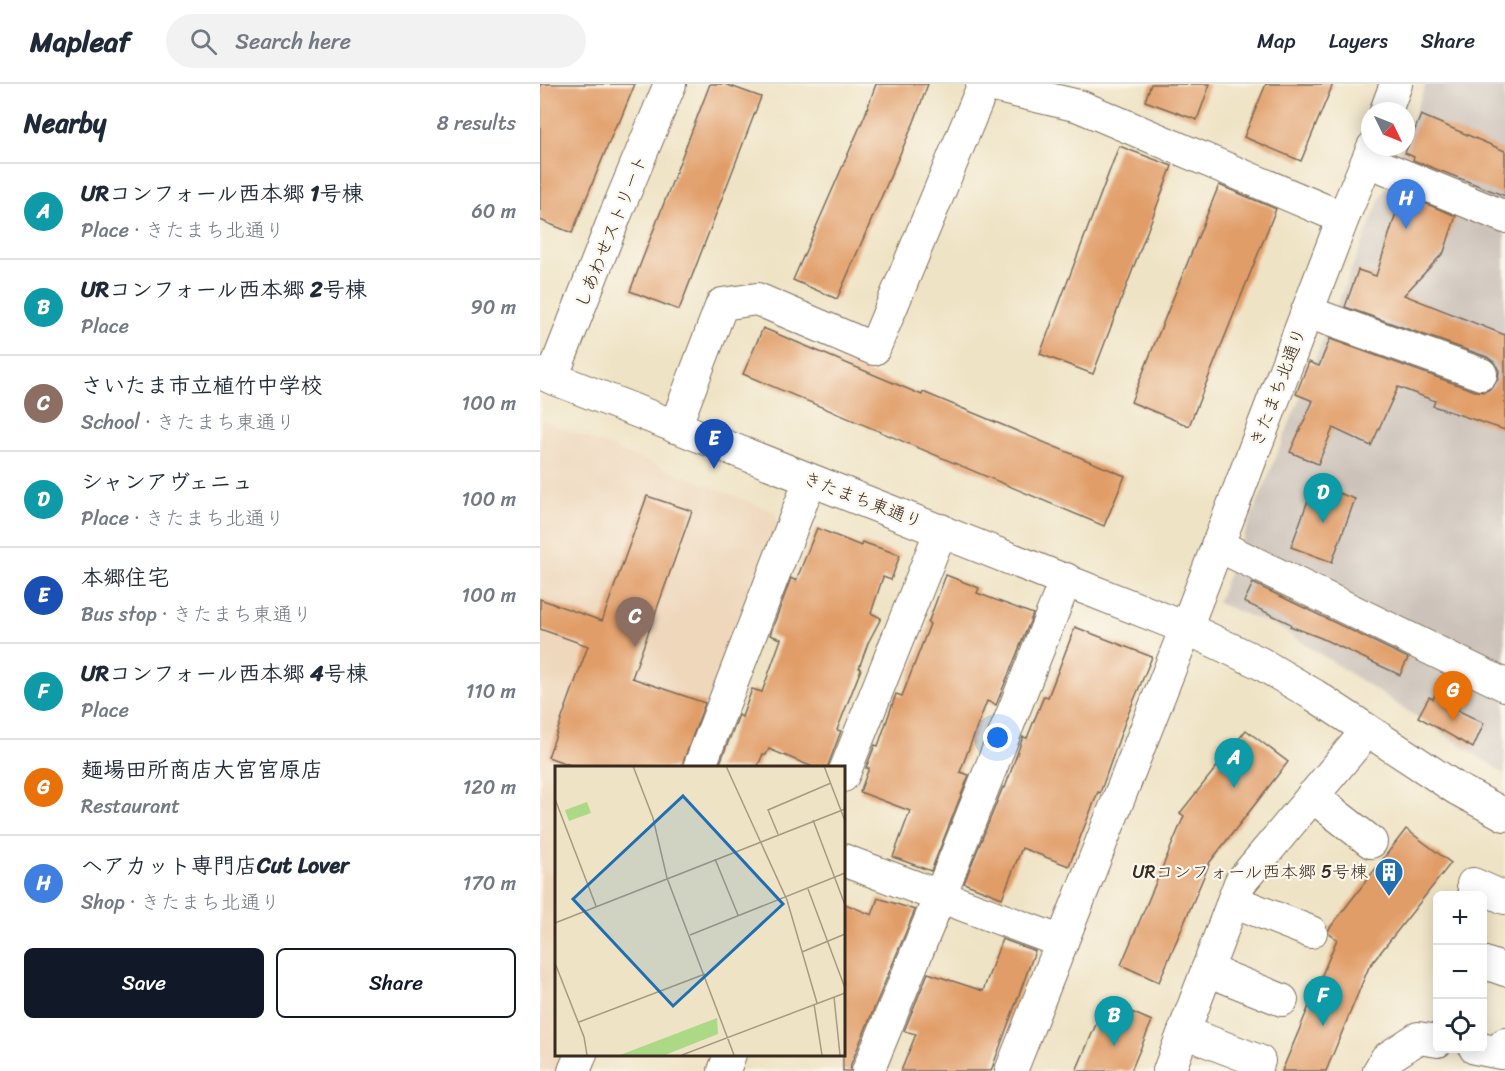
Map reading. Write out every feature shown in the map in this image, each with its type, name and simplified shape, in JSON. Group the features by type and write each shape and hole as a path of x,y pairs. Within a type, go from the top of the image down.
{"street":[{"name":"しあわせストリート","path":"546,376 670,84"},
{"path":"675,428 722,304 757,299 874,350 985,84 1079,106 1343,218"},
{"path":"1389,102 1396,84"},
{"name":"きたまち北通り","path":"1011,1071 1369,156"},
{"path":"1374,156 1505,217"},
{"path":"1307,312 1481,374"},
{"name":"きたまち東通り","path":"546,376 1186,628 1260,663 1457,789 1505,815"},
{"path":"700,766 810,480"},
{"path":"844,773 941,530"},
{"path":"1217,545 1505,685"},
{"path":"868,1071 940,897 1066,579"},
{"path":"1169,1071 1240,883 1367,730"},
{"path":"1312,796 1371,842"},
{"path":"844,860 1062,942"},
{"path":"1473,885 1505,898"},
{"path":"1233,901 1311,932"},
{"path":"1487,964 1505,970"},
{"path":"1207,970 1282,1000"},
{"path":"1184,1032 1259,1061"},
{"path":"1379,1071 1386,1059 1418,1038 1433,1040"},
{"path":"1487,1050 1501,1053 1505,1044"},
{"path":"574,1071 580,1056"},
{"path":"724,1071 729,1056"}],"shaded area":[{"path":"1426,84 1505,84 1505,774 1280,628 1217,603 1397,156 1415,156 1415,112"},
{"path":"540,419 775,512 779,525 683,766 555,766 555,1056 567,1056 561,1071 540,1071"}],"building":[{"path":"540,84 635,84 572,233 540,220"},
{"path":"710,84 725,84 761,97 679,310 630,291"},
{"path":"876,84 928,84 914,122 837,299 793,280 865,115"},
{"path":"1151,84 1210,84 1197,120 1145,101"},
{"path":"1266,84 1333,84 1301,161 1244,137"},
{"path":"1421,115 1505,151 1505,196 1413,160 1415,129"},
{"path":"1119,146 1172,166 1093,374 1040,354"},
{"path":"1219,185 1276,209 1189,426 1131,402"},
{"path":"1402,194 1456,216 1444,252 1404,295 1505,335 1505,430 1433,406 1435,401 1398,387 1371,446 1333,428 1318,464 1290,452 1313,401 1296,394 1309,362 1319,366 1330,339 1475,391 1484,392 1492,388 1498,379 1499,371 1495,363 1487,357 1345,307 1358,270 1376,276"},
{"path":"763,328 922,395 923,392 1125,476 1104,526 743,374"},
{"path":"1314,484 1355,499 1332,562 1291,547"},
{"path":"647,496 692,511 632,678 705,703 682,766 573,766 548,757 588,646 540,629 540,599 602,621"},
{"path":"817,528 861,546 862,542 900,555 891,580 883,577 871,613 881,618 868,643 859,668 861,669 837,730 841,731 828,766 810,766 769,749 766,755 763,754 758,766 719,766 739,715 742,717 752,689 762,692 781,639 770,635 791,578 796,581"},
{"path":"946,575 979,588 977,593 1033,614 996,705 987,701 960,772 969,775 931,871 893,857 910,811 860,792 869,768 866,768 875,745 878,746 896,694 902,696"},
{"path":"1253,583 1408,658 1400,675 1290,626 1291,624 1244,602"},
{"path":"1075,627 1152,657 1126,719 1100,793 1098,792 1069,866 1022,848 1002,898 964,883 1003,787 1005,788 1023,737 1027,738 1044,696 1048,697"},
{"path":"1445,676 1468,687 1457,710 1484,723 1473,748 1418,717 1429,697 1433,699"},
{"path":"1246,730 1288,762 1210,862 1159,982 1121,965 1184,816 1180,813"},
{"path":"1406,829 1451,863 1369,967 1326,1071 1282,1071 1337,939 1328,933 1329,929"},
{"path":"878,898 915,910 850,1071 843,1071 844,903 872,915"},
{"path":"1002,939 1035,951 991,1071 901,1071 916,1034 904,1031 928,973 983,991"},
{"path":"1106,1001 1152,1021 1131,1071 1076,1071"}],"place":[{"name":"ヘアカット専門店Cut Lover","path":"1406,229"},
{"name":"本郷住宅","path":"714,469"},
{"name":"シャンアヴェニュ","path":"1323,523"},
{"name":"さいたま市立植竹中学校","path":"635,647"},
{"name":"麺場田所商店大宮宮原店","path":"1453,721"},
{"name":"URコンフォール西本郷 1号棟","path":"1234,788"},
{"name":"URコンフォール西本郷 5号棟","path":"1389,898"},
{"name":"URコンフォール西本郷 4号棟","path":"1323,1026"},
{"name":"URコンフォール西本郷 2号棟","path":"1114,1046"}]}
